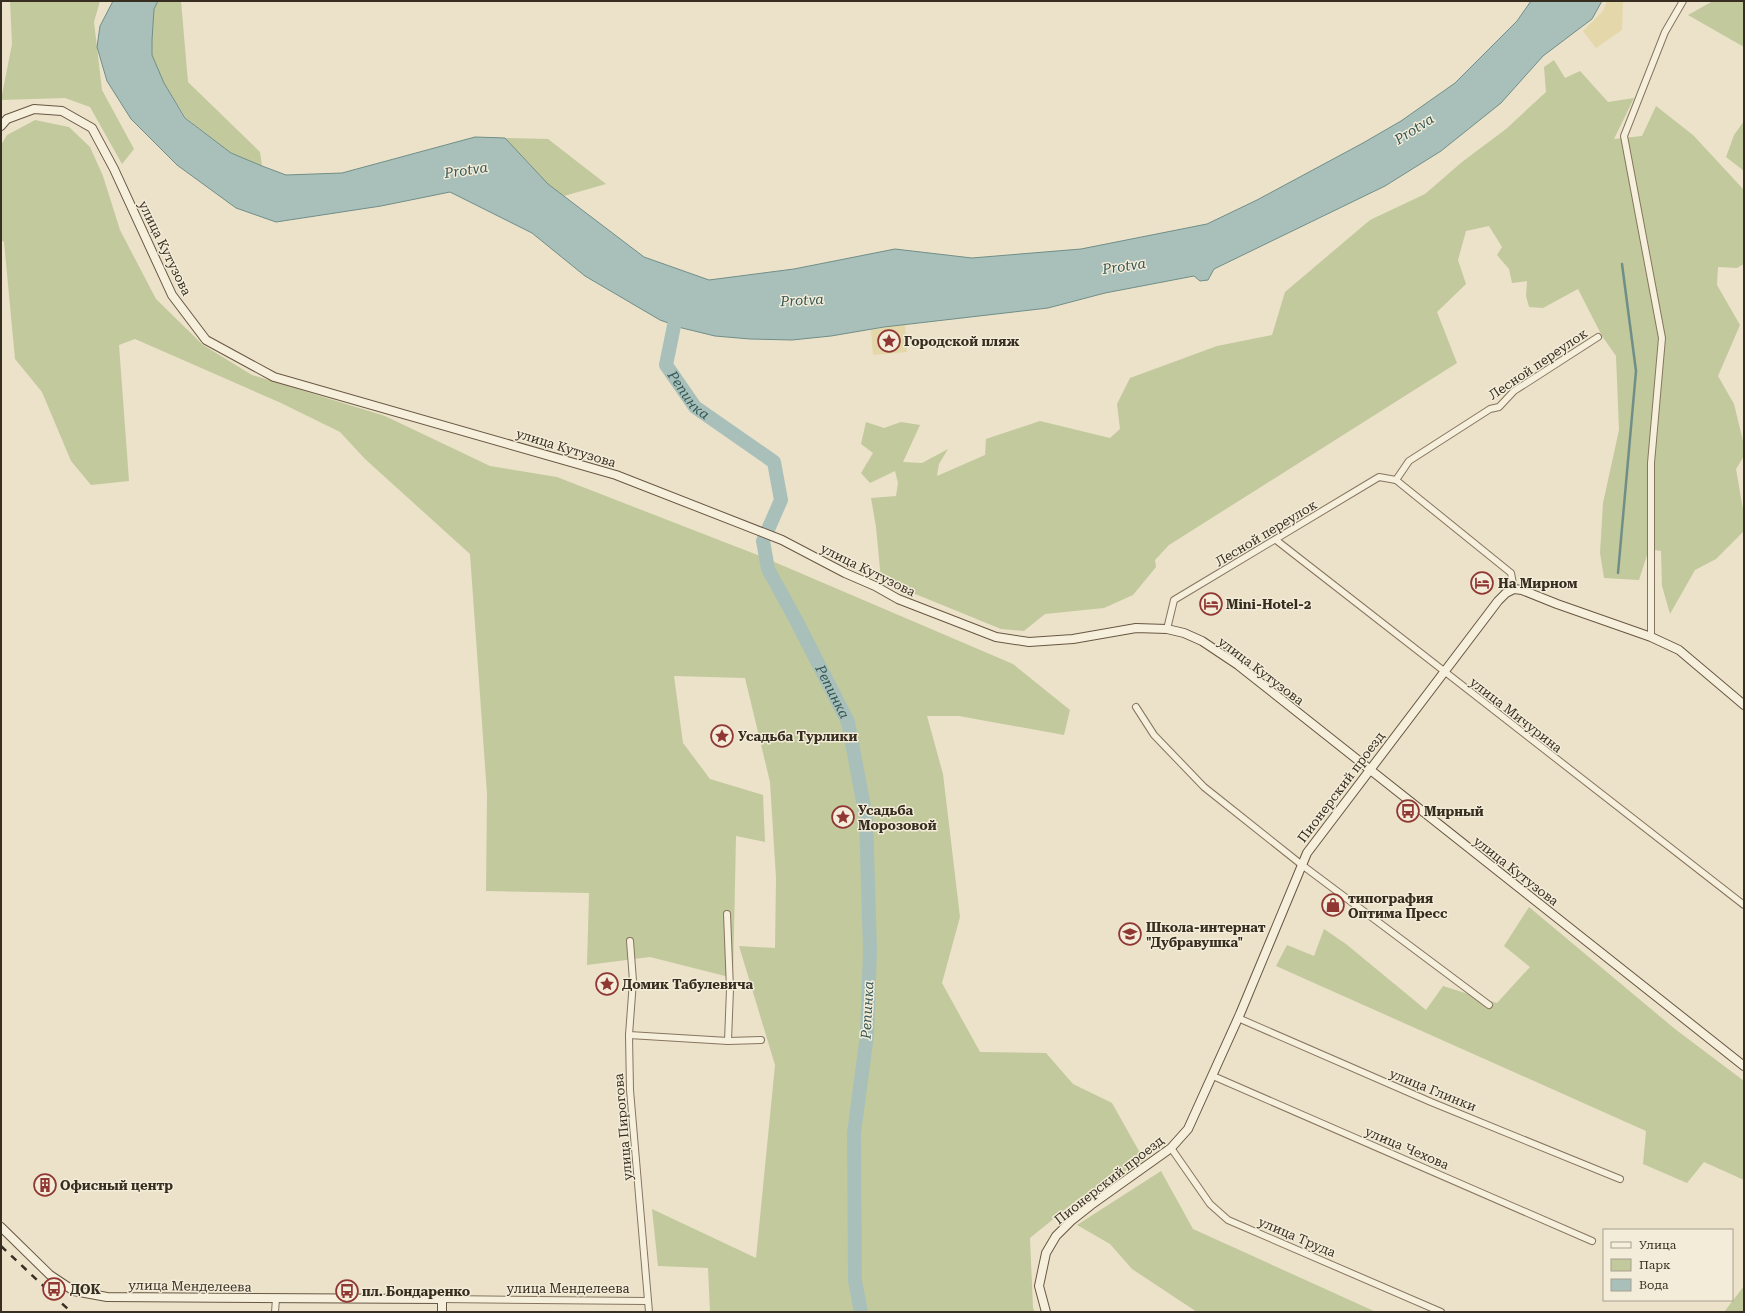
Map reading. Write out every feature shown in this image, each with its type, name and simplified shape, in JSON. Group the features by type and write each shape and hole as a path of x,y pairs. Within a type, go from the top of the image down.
{"main road":[{"name":"улица Кутузова","path":"1,126 7,119 34,109 62,111 92,128 114,169 172,295 206,340 274,377 616,475 753,527 844,573 875,586 898,599 996,637 1029,642 1073,639 1136,628 1167,629 1184,633 1202,641 1238,665 1368,770 1744,1066"},
{"path":"1514,589 1530,592 1557,604 1652,636 1679,650 1744,705"},
{"name":"Пионерский проезд","path":"1046,1312 1039,1286 1046,1253 1056,1236 1087,1209 1171,1148 1188,1129 1213,1076 1307,853 1368,770 1498,601 1506,593 1514,589"},
{"name":"улица Менделеева","path":"2,1231 50,1275 74,1291 107,1297 442,1299"},
{"path":"442,1299 442,1312"}],"street":[{"path":"1652,636 1651,462 1662,338 1624,136 1665,32 1683,1"},
{"name":"Лесной переулок","path":"1167,629 1174,600 1276,540 1378,477 1396,480 1409,461 1421,452 1490,409 1499,407 1514,391 1598,337"},
{"path":"1396,480 1510,573 1514,589"},
{"name":"улица Мичурина","path":"1276,540 1744,905"},
{"path":"1136,707 1154,735 1204,787 1302,865 1489,1005"},
{"path":"727,914 730,989 728,1040"},
{"name":"улица Пирогова","path":"630,941 633,981 629,1035 630,1090 650,1312"},
{"name":"улица Глинки","path":"1238,1018 1424,1100 1620,1179"},
{"path":"629,1035 728,1040 761,1040"},
{"name":"улица Чехова","path":"1213,1076 1592,1241"},
{"name":"улица Труда","path":"1171,1148 1210,1204 1228,1220 1441,1312"},
{"path":"275,1312 276,1299"},
{"name":"улица Менделеева","path":"442,1299 648,1301"}],"green space":[{"path":"10,1 100,1 94,22 102,90 134,149 122,164 90,107 65,98 1,100 12,44"},
{"path":"158,1 181,1 188,82 260,152 262,166 231,153 186,118 164,83 152,55 154,9"},
{"path":"1713,1 1744,1 1744,47 1688,15"},
{"path":"1554,60 1565,78 1580,71 1608,102 1634,98 1614,139 1642,136 1656,106 1693,135 1744,190 1744,264 1737,268 1718,267 1717,285 1740,325 1718,376 1734,404 1744,445 1744,456 1736,469 1744,515 1744,531 1716,559 1695,570 1670,614 1662,586 1661,551 1649,549 1639,580 1604,578 1600,553 1603,503 1619,430 1616,356 1602,336 1578,289 1543,308 1529,307 1526,296 1527,281 1512,283 1509,269 1497,255 1502,247 1489,226 1466,231 1458,260 1466,284 1437,312 1457,363 1169,545 1155,560 1156,567 1133,595 1104,608 1045,614 1024,631 1001,629 881,580 876,527 871,498 896,496 898,483 895,471 870,483 861,473 873,453 861,444 866,422 884,428 901,422 920,425 903,462 922,463 948,449 939,464 937,476 985,455 986,439 1040,421 1110,438 1120,429 1117,404 1130,378 1217,346 1272,335 1285,292 1370,220 1425,194 1462,162 1506,129 1546,92 1544,67"},
{"path":"35,120 69,127 90,147 103,176 120,230 156,299 203,345 252,375 385,416 490,466 557,477 765,558 1013,664 1070,710 1064,735 959,716 927,716 943,774 960,917 942,983 980,1052 1046,1053 1073,1084 1112,1103 1144,1160 1078,1199 1030,1238 1033,1308 1035,1312 710,1312 708,1268 658,1266 652,1209 756,1258 775,1065 739,946 775,948 776,878 770,782 745,678 674,676 683,743 710,779 763,795 765,842 736,836 733,978 650,957 587,965 589,893 486,891 487,794 470,554 365,459 340,432 281,403 135,339 119,345 129,481 91,485 71,461 42,392 15,359 4,242 1,240 1,145 7,135"},
{"path":"1744,121 1744,171 1726,157 1734,135"},
{"path":"505,138 548,139 606,184 564,196 548,184"},
{"path":"1529,907 1675,1029 1744,1081 1744,1180 1704,1162 1687,1183 1643,1164 1646,1131 1276,966 1287,945 1314,956 1324,929 1346,944 1426,1010 1443,986 1497,1003 1530,967 1504,946"},
{"path":"1161,1171 1193,1229 1376,1312 1197,1312 1132,1269 1110,1244 1077,1225"},
{"path":"1744,1286 1744,1312 1724,1312"}],"sand":[{"path":"1607,1 1623,1 1622,30 1596,48 1583,31 1603,11"},
{"name":"Городской пляж","path":"905,324 907,352 873,355 871,330"}],"water":[{"name":"Protva","path":"113,1 158,1 154,9 152,55 164,83 185,118 231,153 286,175 342,173 475,137 505,138 548,184 644,257 709,280 794,269 895,249 972,258 1081,249 1207,224 1257,200 1401,121 1455,83 1517,21 1531,1 1602,1 1592,19 1543,56 1501,103 1441,151 1385,186 1214,269 1208,280 1200,281 1194,276 1105,293 1048,308 884,327 831,336 792,340 715,336 682,328 660,320 585,276 532,233 450,192 381,206 276,222 236,208 177,165 131,119 107,81 97,47 100,26"}],"waterway":[{"path":"1618,573 1636,371 1622,264"},
{"name":"Репинка","path":"678,306 666,365 695,407 774,462 781,500 763,541 768,569 848,722 866,817 870,951 867,1035 854,1133 855,1281 861,1312"}],"railway":[{"path":"1,1246 71,1312"}],"place":[{"name":"Городской пляж","path":"889,341"},
{"name":"На Мирном","path":"1482,583"},
{"name":"Mini-Hotel-2","path":"1211,604"},
{"name":"Усадьба Турлики","path":"722,736"},
{"name":"Мирный","path":"1408,811"},
{"name":"Усадьба Морозовой","path":"843,817"},
{"name":"типография Оптима Пресс","path":"1333,905"},
{"name":"Школа-интернат \"Дубравушка\"","path":"1130,934"},
{"name":"Домик Табулевича","path":"607,984"},
{"name":"Офисный центр","path":"45,1185"},
{"name":"ДОК","path":"54,1289"},
{"name":"пл. Бондаренко","path":"347,1291"}]}
